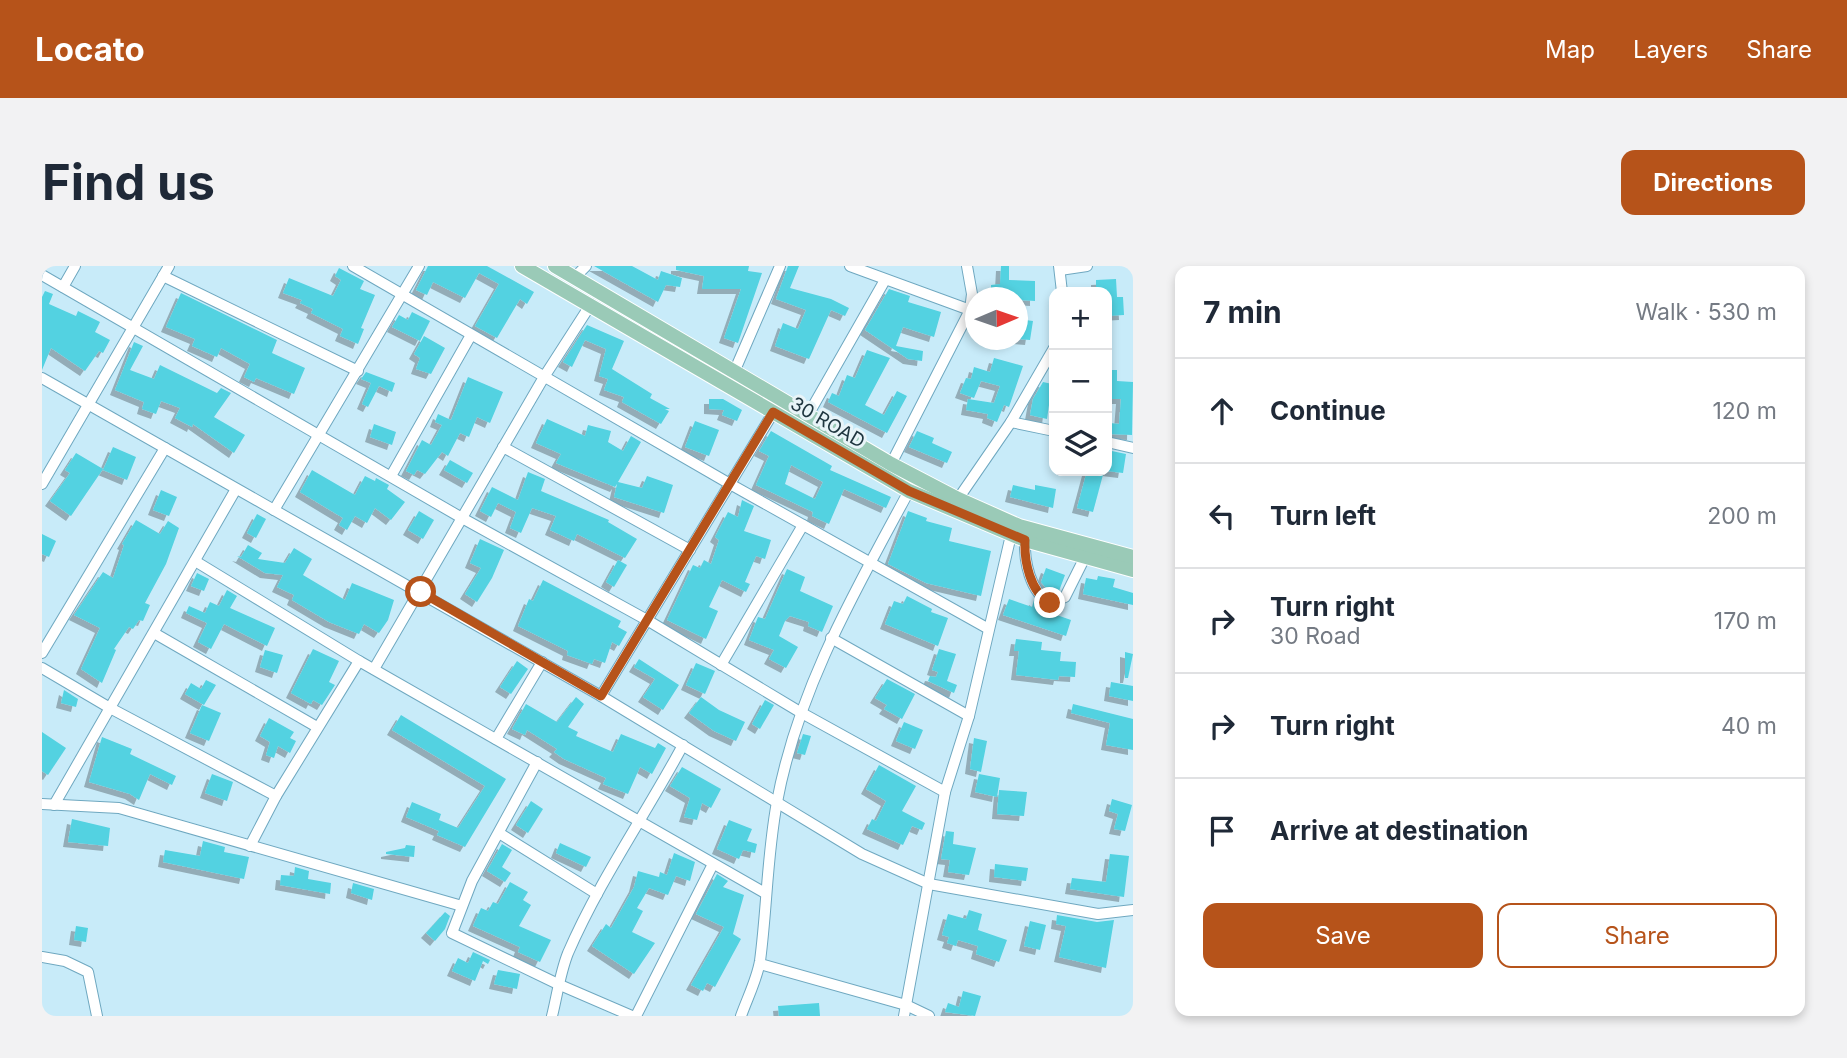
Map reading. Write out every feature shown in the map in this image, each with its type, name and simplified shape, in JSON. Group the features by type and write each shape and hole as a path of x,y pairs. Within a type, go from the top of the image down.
{"main road":[{"name":"30 ROAD","path":"522,266 909,491 1025,540 1133,570"},
{"name":"30 ROAD","path":"555,266 891,464 958,499 1019,526 1133,557"}],"street":[{"path":"63,287 75,266"},
{"path":"353,266 730,484 987,628"},
{"path":"274,510 419,266"},
{"path":"575,277 586,266"},
{"path":"735,370 780,266"},
{"path":"850,266 965,308"},
{"path":"967,266 971,287"},
{"path":"1061,287 1059,268 1087,266"},
{"path":"43,480 166,271 358,371"},
{"path":"42,275 320,433 462,518 647,621 800,712 945,792"},
{"path":"808,415 885,280"},
{"path":"374,669 544,377 591,304"},
{"path":"891,464 965,320"},
{"path":"391,476 471,335"},
{"path":"958,499 1011,422 1053,350"},
{"path":"42,378 601,696 862,854 929,884 1098,914 1133,910"},
{"path":"601,696 773,412"},
{"path":"1011,422 1049,430"},
{"path":"1112,443 1133,448"},
{"path":"503,447 690,550"},
{"path":"42,653 165,448"},
{"path":"54,804 236,489"},
{"path":"741,1016 760,964 765,893 777,801 800,712 831,638 909,491"},
{"path":"721,665 803,525"},
{"path":"905,1011 945,792 969,716 987,628 1011,535"},
{"path":"1025,540 1024,562 1043,599 1050,603 1065,597 1085,558"},
{"path":"195,561 359,661 765,893"},
{"path":"154,634 317,727"},
{"path":"831,638 969,716"},
{"path":"250,846 276,796 359,661"},
{"path":"496,739 542,662"},
{"path":"42,668 110,708 276,796"},
{"path":"552,1016 567,956 597,894 641,822 683,745"},
{"path":"537,762 472,881 452,933 560,985 634,1016 713,864"},
{"path":"42,804 118,808 463,906"},
{"path":"499,832 597,894"},
{"path":"42,957 65,961 88,972 97,1016"},
{"path":"760,964 905,1011 929,1016"}],"building":[{"path":"428,266 487,266 534,292 527,304 520,299 497,338 475,326 499,284 479,273 465,298 433,282 427,295 416,290"},
{"path":"594,266 632,266 658,280 661,271 682,278 680,287 666,285 658,302"},
{"path":"676,266 749,266 748,271 762,273 738,343 724,338 741,289 702,289 704,276 676,270"},
{"path":"788,266 799,266 790,288 831,299 849,308 845,316 831,310 809,359 775,346 783,323 798,329 806,310 776,299"},
{"path":"1001,266 1009,266 1009,280 1035,281 1035,301 1028,301 1028,287 991,287 1000,284"},
{"path":"339,268 364,281 360,289 375,295 361,328 364,329 358,344 340,336 343,329 311,313 313,309 300,303 302,300 283,293 289,278 333,296 341,280 335,276"},
{"path":"1116,279 1117,297 1123,297 1124,315 1112,316 1112,287 1096,287 1096,280"},
{"path":"889,289 910,296 908,302 941,312 934,337 903,327 896,346 923,351 922,361 908,359 865,330"},
{"path":"45,291 53,294 49,304 76,316 78,311 100,322 95,332 110,340 103,353 99,351 85,371 51,348 42,370 42,297"},
{"path":"181,293 277,340 272,353 305,368 294,394 256,378 254,382 244,377 250,364 221,348 217,357 192,346 195,339 166,327"},
{"path":"412,312 430,321 420,341 392,327 399,315 408,320"},
{"path":"1028,320 1033,321 1028,340"},
{"path":"587,325 624,341 612,369 652,394 650,398 670,409 665,409 669,411 661,424 622,402 624,397 604,390 608,379 599,376 606,349 585,340 572,367 563,362"},
{"path":"424,336 445,348 431,374 416,369 420,358 414,354"},
{"path":"134,342 143,346 130,370 154,379 160,365 217,393 221,388 231,393 214,417 245,435 234,453 193,424 192,427 175,418 180,408 161,401 156,414 142,409 144,402 115,390"},
{"path":"867,350 890,358 865,405 884,415 897,391 907,396 887,433 828,402 832,393 839,396 847,375 855,378"},
{"path":"994,358 1023,366 1009,407 1004,405 997,422 987,418 988,414 966,410 968,399 994,403 1000,386 981,381 974,398 960,393 966,378 971,379 974,367 990,372"},
{"path":"1112,370 1117,370 1117,381 1133,382 1132,435 1112,434 1112,423 1119,424 1121,399 1112,399"},
{"path":"366,372 395,383 392,392 379,386 368,407 362,404 371,383 361,379"},
{"path":"468,377 503,392 490,423 477,417 469,437 460,433 448,456 442,452 425,474 417,470 414,475 406,471 422,440 431,445 442,425 435,422 438,414 451,420"},
{"path":"1043,382 1049,383 1047,419 1030,415 1033,399"},
{"path":"709,399 723,399 742,410 737,421 722,415 724,410 709,409"},
{"path":"547,419 585,436 588,425 611,431 608,442 623,451 631,436 641,442 618,482 642,488 647,476 673,485 664,513 614,497 617,484 615,487 556,463 561,454 536,443"},
{"path":"695,421 719,430 709,456 685,447"},
{"path":"374,424 396,432 392,445 370,437"},
{"path":"771,431 832,466 830,470 891,497 886,508 844,489 829,524 812,516 813,512 756,485 769,456 759,451","holes":["791,465 823,482 815,499 785,484"]},
{"path":"917,431 934,438 932,443 952,452 947,463 909,447"},
{"path":"113,447 136,457 127,480 103,470"},
{"path":"1112,451 1126,454 1123,473 1112,472"},
{"path":"76,453 103,469 71,516 50,501 70,473 65,470"},
{"path":"450,460 473,473 467,483 444,470"},
{"path":"312,470 355,495 365,476 375,481 376,478 389,485 387,489 405,502 391,520 375,508 367,523 355,516 347,530 339,525 343,518 300,492"},
{"path":"528,472 545,479 541,491 609,520 608,522 637,539 625,558 577,534 574,541 550,530 556,516 532,508 521,533 510,528 516,512 498,503 491,517 480,511 492,487 518,500"},
{"path":"1086,476 1103,476 1093,512 1077,508"},
{"path":"1013,485 1035,490 1035,485 1056,489 1053,508 1010,497"},
{"path":"161,490 177,497 169,516 153,510"},
{"path":"742,500 754,506 744,531 771,540 765,559 756,556 745,582 750,584 746,592 722,580 709,607 718,611 706,639 667,620 693,565 700,568 704,560 711,564 719,540 715,537 728,512 738,517"},
{"path":"419,511 434,520 423,539 408,530"},
{"path":"908,511 927,518 926,521 952,528 949,541 991,551 981,596 926,583 888,564"},
{"path":"257,514 266,519 256,538 247,533"},
{"path":"136,520 160,534 168,521 179,528 166,564 145,603 150,605 143,621 139,620 133,629 129,627 114,649 116,650 102,683 81,669 100,628 74,615 103,572 113,578 124,545 122,544"},
{"path":"42,534 56,541 49,557 42,554"},
{"path":"480,539 504,550 492,578 477,602 465,594 481,568 470,563"},
{"path":"248,545 262,553 258,559 285,563 294,548 312,559 303,575 345,600 352,583 394,600 388,620 379,633 364,624 359,634 329,622 292,600 294,595 277,587 283,575 265,573 237,556 241,557"},
{"path":"618,560 627,565 614,587 606,582"},
{"path":"1046,568 1065,575 1059,591 1051,594 1041,582"},
{"path":"787,569 805,577 800,591 833,606 822,632 808,626 809,622 790,616 785,621 779,636 798,647 786,668 769,659 774,650 749,640 758,617 765,619"},
{"path":"197,573 209,579 204,591 191,586"},
{"path":"1098,576 1115,579 1113,587 1133,593 1133,605 1083,594 1086,578 1097,580"},
{"path":"543,580 621,621 618,627 627,632 619,646 612,642 605,663 594,659 592,664 567,655 568,651 518,626 529,599 533,601"},
{"path":"227,590 237,596 230,608 275,628 267,646 224,624 211,649 198,642 207,623 186,613 189,606 205,613 210,602 219,606"},
{"path":"907,596 932,609 931,612 948,618 938,646 885,624 894,601 903,604"},
{"path":"1009,599 1032,607 1034,600 1052,611 1051,613 1071,620 1066,636 1003,615"},
{"path":"1016,639 1042,642 1041,650 1061,652 1060,661 1076,662 1075,677 1059,676 1058,680 1016,675 1019,651 1014,651"},
{"path":"313,649 339,661 329,682 335,685 322,705 313,700 311,704 291,693"},
{"path":"939,649 956,654 947,681 957,685 954,693 928,681 930,676 936,677 938,672 932,670"},
{"path":"265,650 283,655 277,673 260,667"},
{"path":"1125,652 1133,654 1128,678 1125,678"},
{"path":"639,659 679,685 663,710 643,697 655,679 634,667"},
{"path":"517,661 528,669 511,694 500,687"},
{"path":"696,663 715,671 705,694 686,685"},
{"path":"887,679 915,694 902,719 884,709 887,705 875,698"},
{"path":"206,680 216,685 204,705 185,694 191,683 201,689"},
{"path":"1111,682 1133,686 1133,701 1109,696"},
{"path":"64,690 78,699 76,707 61,703"},
{"path":"576,697 584,704 568,727 578,732 576,736 613,752 621,734 655,748 658,743 666,748 652,774 640,767 628,794 603,784 606,778 564,759 554,752 557,749 527,730 525,735 512,729 526,704 557,722"},
{"path":"701,697 719,710 745,722 736,741 714,731 689,713"},
{"path":"765,700 774,705 760,729 752,724"},
{"path":"1073,704 1133,719 1133,750 1106,745 1110,723 1071,713"},
{"path":"202,705 221,713 209,741 190,733"},
{"path":"401,715 506,779 465,847 437,835 439,831 406,817 412,802 441,814 439,820 458,828 485,786 392,730"},
{"path":"269,718 294,732 290,738 296,741 290,753 278,746 274,758 266,755 270,742 260,736"},
{"path":"904,722 923,730 915,749 896,741"},
{"path":"42,732 66,748 48,775 42,771"},
{"path":"803,734 811,736 805,755 797,753"},
{"path":"102,737 132,749 130,754 176,776 172,785 150,774 139,800 130,794 89,782"},
{"path":"974,738 987,741 981,772 970,769"},
{"path":"879,765 916,786 902,811 925,823 922,830 912,826 903,845 867,829 872,819 876,821 886,801 866,789"},
{"path":"682,767 721,789 711,808 702,803 697,820 684,817 690,798 670,786"},
{"path":"212,774 233,782 227,801 205,793"},
{"path":"979,774 1000,778 997,797 975,792"},
{"path":"999,790 1027,792 1024,816 997,814"},
{"path":"1112,799 1132,805 1125,831 1114,829 1118,814 1109,811"},
{"path":"531,801 543,809 528,833 516,825"},
{"path":"72,819 110,828 108,846 68,842"},
{"path":"729,820 752,829 747,841 757,844 755,853 743,850 739,859 717,849"},
{"path":"946,831 954,832 953,844 976,848 969,875 948,872 950,860 941,859"},
{"path":"203,841 225,847 224,852 249,857 244,879 163,862 165,850 200,856"},
{"path":"560,843 591,857 586,867 556,853"},
{"path":"502,844 512,850 502,867 511,873 505,882 487,871"},
{"path":"406,845 415,846 414,857 386,854 405,848"},
{"path":"674,853 695,862 690,881 676,876 668,895 649,888 637,908 643,911 632,932 655,943 634,974 592,946 606,924 611,928 634,887 638,871 659,877 660,872 667,875"},
{"path":"1110,854 1129,856 1124,897 1070,889 1072,878 1106,882"},
{"path":"995,864 1028,868 1026,881 994,877"},
{"path":"295,867 309,871 308,879 331,883 330,894 280,885 281,875 294,876"},
{"path":"717,874 728,881 723,887 744,895 733,934 741,939 715,987 707,983 703,991 691,985 724,927 696,914"},
{"path":"510,882 528,892 523,900 531,905 519,926 551,940 540,962 518,952 520,947 473,926 481,908 488,911 493,902 498,904"},
{"path":"353,883 374,889 372,900 351,893"},
{"path":"969,910 982,914 978,930 1007,940 999,962 976,954 978,946 958,940 956,946 947,943 949,937 942,935 948,914 966,919"},
{"path":"445,912 450,916 445,929 435,941 426,933"},
{"path":"1057,915 1097,922 1114,920 1106,968 1059,957 1066,926 1056,924"},
{"path":"1030,921 1046,925 1040,950 1024,946"},
{"path":"76,926 88,928 86,942 74,940"},
{"path":"473,952 490,960 488,964 483,961 475,981 452,971 458,958 468,963"},
{"path":"498,970 520,974 517,989 494,984"},
{"path":"963,991 981,996 975,1016 945,1012 948,1003 959,1007"},
{"path":"819,1003 820,1016 779,1016 778,1006"}],"route":[{"path":"421,592 601,696 773,412 909,491 1025,540 1024,562 1043,599 1050,603"}]}
